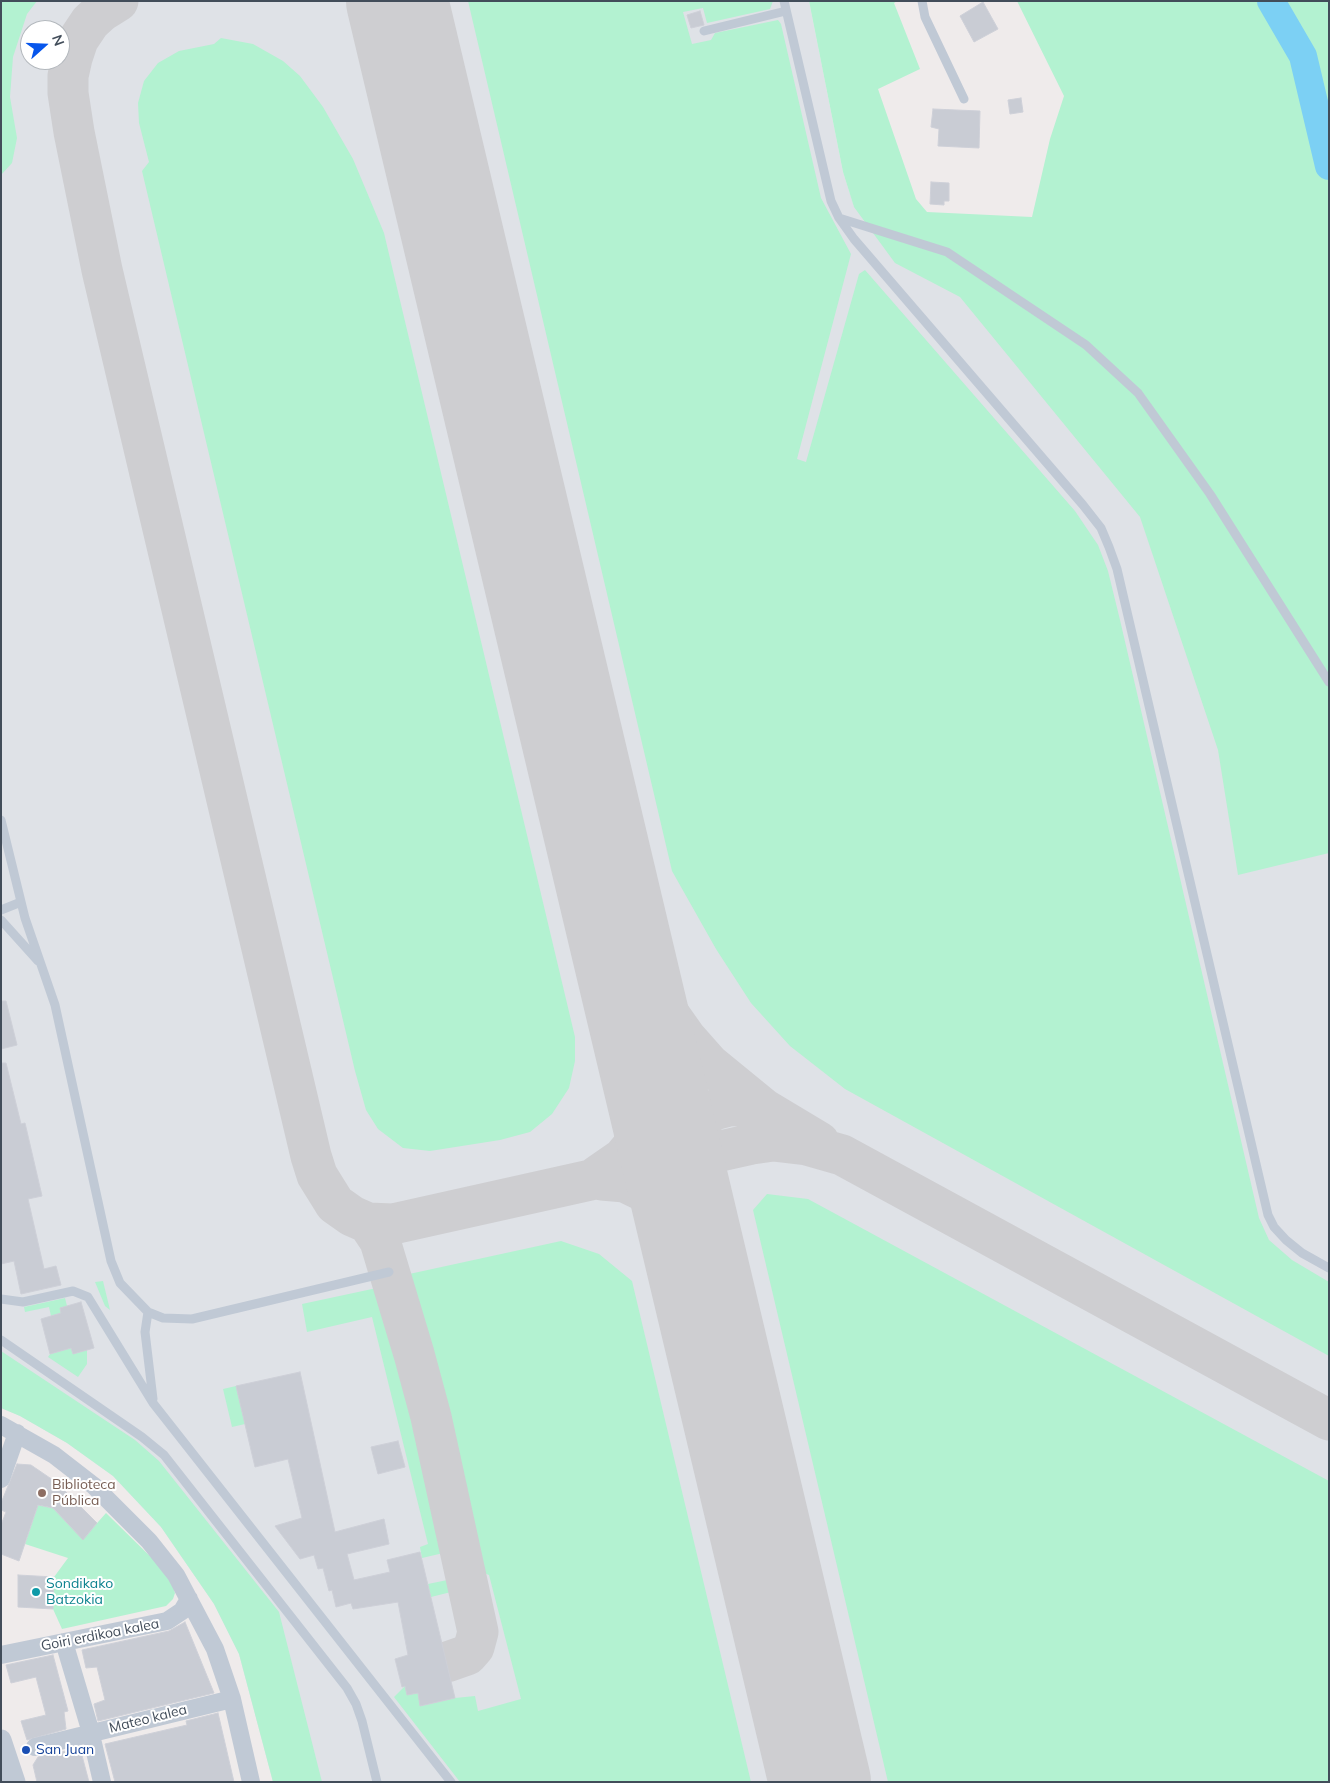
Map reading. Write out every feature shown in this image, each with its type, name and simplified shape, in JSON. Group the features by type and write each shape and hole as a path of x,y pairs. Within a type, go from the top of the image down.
{"street":[{"path":"1,1479 9,1429 74,1469 115,1506 149,1541 176,1575 215,1649 232,1699 251,1782"},
{"name":"Goiri erdikoa kalea","path":"1,1655 70,1647 167,1621 182,1611 189,1599"},
{"path":"70,1647 102,1782"},
{"name":"Mateo kalea","path":"35,1747 232,1699"},
{"path":"1,1740 15,1782"}],"lane":[{"path":"784,1 831,201 839,218 854,239 1101,528 1117,569 1268,1215 1274,1227 1286,1240 1302,1253 1329,1268"},
{"path":"922,1 925,17 964,99"},
{"path":"704,31 786,11"},
{"path":"839,218 947,252 1086,345 1138,393 1210,494 1329,682"},
{"path":"1,820 21,902 56,1005 111,1261 120,1283 148,1312 163,1318 192,1318 390,1272"},
{"path":"1,910 21,902"},
{"path":"1,920 41,964"},
{"path":"1,1299 23,1302 73,1291 88,1297 153,1403 450,1782"},
{"path":"148,1312 145,1332 153,1403"},
{"path":"1,1340 142,1437 164,1456 346,1688 356,1704 362,1722 377,1782"}],"shaded area":[{"path":"1,1 809,1 843,172 854,206 900,225 1329,669 1329,1782 273,1782 239,1654 214,1604 161,1527 113,1476 67,1443 20,1416 1,1408"}],"green space":[{"path":"1,1 37,1 27,14 25,20 20,20 20,36 13,57 10,97 17,138 12,163 1,175"},
{"path":"468,1 773,1 770,9 707,23 703,8 683,12 692,44 711,40 715,33 778,20 781,24 821,198 851,254 797,459 806,462 859,274 865,270 1075,511 1098,545 1108,571 1120,620 1259,1218 1269,1240 1292,1260 1329,1282 1329,1356 845,1089 790,1046 751,1003 716,949 672,871"},
{"path":"809,1 897,1 894,3 920,69 878,89 916,199 927,212 1032,217 1050,139 1064,96 1017,1 1329,1 1329,853 1238,875 1218,750 1140,517 960,297 895,263 854,207 843,172"},
{"path":"221,38 253,44 283,61 300,76 323,107 353,159 384,233 575,1037 575,1061 569,1088 552,1114 530,1132 500,1140 430,1151 403,1148 378,1129 366,1110 355,1071 142,171 149,162 139,123 138,103 144,81 158,63 179,51 214,44"},
{"path":"767,1194 808,1199 1329,1481 1329,1782 888,1782 753,1210"},
{"path":"561,1241 599,1254 632,1281 751,1782 460,1782 394,1697 405,1686 407,1695 418,1693 421,1706 455,1698 475,1696 478,1711 521,1699 489,1575 473,1569 436,1409 400,1276"},
{"path":"103,1281 110,1310 105,1306 95,1282"},
{"path":"386,1286 422,1418 452,1551 422,1558 420,1547 428,1544 372,1317 307,1332 302,1304"},
{"path":"65,1298 67,1306 60,1308 61,1313 51,1316 49,1307 25,1312 24,1307"},
{"path":"71,1348 73,1354 87,1350 87,1364 78,1377 48,1357 50,1354"},
{"path":"1,1351 135,1440 159,1461 279,1612 322,1782 273,1782 239,1654 214,1604 161,1527 113,1476 67,1443 20,1416 1,1408"},
{"path":"236,1386 245,1424 232,1427 223,1389"},
{"path":"38,1505 53,1508 83,1539 106,1513 158,1564 172,1583 175,1593 173,1599 166,1606 62,1629 53,1609 54,1577 68,1558 25,1544"},
{"path":"452,1579 457,1580 459,1590 431,1597 428,1584"}],"building":[{"path":"983,2 998,29 974,42 960,16"},
{"path":"700,11 704,25 691,28 687,15"},
{"path":"1021,98 1023,112 1010,114 1008,100"},
{"path":"933,109 980,111 979,148 938,146 939,129 931,127"},
{"path":"931,182 949,183 949,201 944,201 944,205 930,204"},
{"path":"1,1001 6,1001 17,1045 1,1049"},
{"path":"1,1063 6,1063 21,1124 25,1123 42,1196 28,1199 44,1269 56,1266 61,1285 21,1294 14,1261 1,1264"},
{"path":"81,1302 94,1348 73,1354 71,1348 50,1354 41,1319 61,1313 60,1308"},
{"path":"300,1372 335,1532 384,1519 389,1544 347,1554 354,1580 390,1572 387,1560 420,1552 455,1698 420,1706 418,1693 407,1695 405,1686 402,1687 395,1659 408,1655 398,1602 353,1609 351,1603 336,1607 332,1590 329,1591 323,1568 318,1569 314,1555 300,1559 275,1526 302,1518 288,1459 255,1467 236,1386"},
{"path":"398,1441 405,1467 378,1474 371,1447"},
{"path":"17,1464 31,1465 50,1478 65,1484 64,1490 97,1523 83,1540 53,1508 38,1505 19,1561 1,1554 1,1525 6,1512 1,1510 1,1503"},
{"name":"Sondikako Batzokia","path":"18,1575 54,1577 53,1609 18,1607"},
{"path":"185,1622 214,1693 98,1721 94,1704 105,1700 97,1667 86,1668 82,1650 169,1631"},
{"path":"53,1655 68,1711 64,1712 66,1729 27,1740 21,1721 46,1715 36,1677 11,1683 6,1665"},
{"path":"218,1713 234,1782 115,1782 105,1744 187,1725 186,1721"},
{"path":"80,1748 89,1782 37,1782 33,1765 38,1757"}],"waterway":[{"path":"1271,1 1303,56 1329,166"}],"taxiway":[{"path":"118,1 102,11 90,22 78,40 68,76 68,93 74,132 102,270 311,1156 317,1175 335,1204 352,1216 368,1223 393,1224 752,1144 773,1141 807,1145 842,1155 1329,1420"},
{"path":"382,1 405,35"},
{"path":"608,888 624,936 645,980 686,1038 709,1064 764,1109 819,1142"},
{"path":"597,1176 623,1158 646,1130 652,1116 655,1099 650,1066"},
{"path":"677,1179 677,1160 683,1143 690,1130 703,1117 714,1110 729,1106 748,1105 764,1109"},
{"path":"602,1180 625,1182 658,1198 673,1209 684,1226 692,1245"},
{"path":"368,1223 380,1241 431,1417 478,1632 474,1647 467,1655 447,1662"}],"runway":[{"path":"397,1 820,1782"}],"place":[{"name":"Biblioteca Pública","path":"42,1493"},
{"name":"Sondikako Batzokia","path":"36,1592"},
{"name":"San Juan","path":"26,1750"}]}
